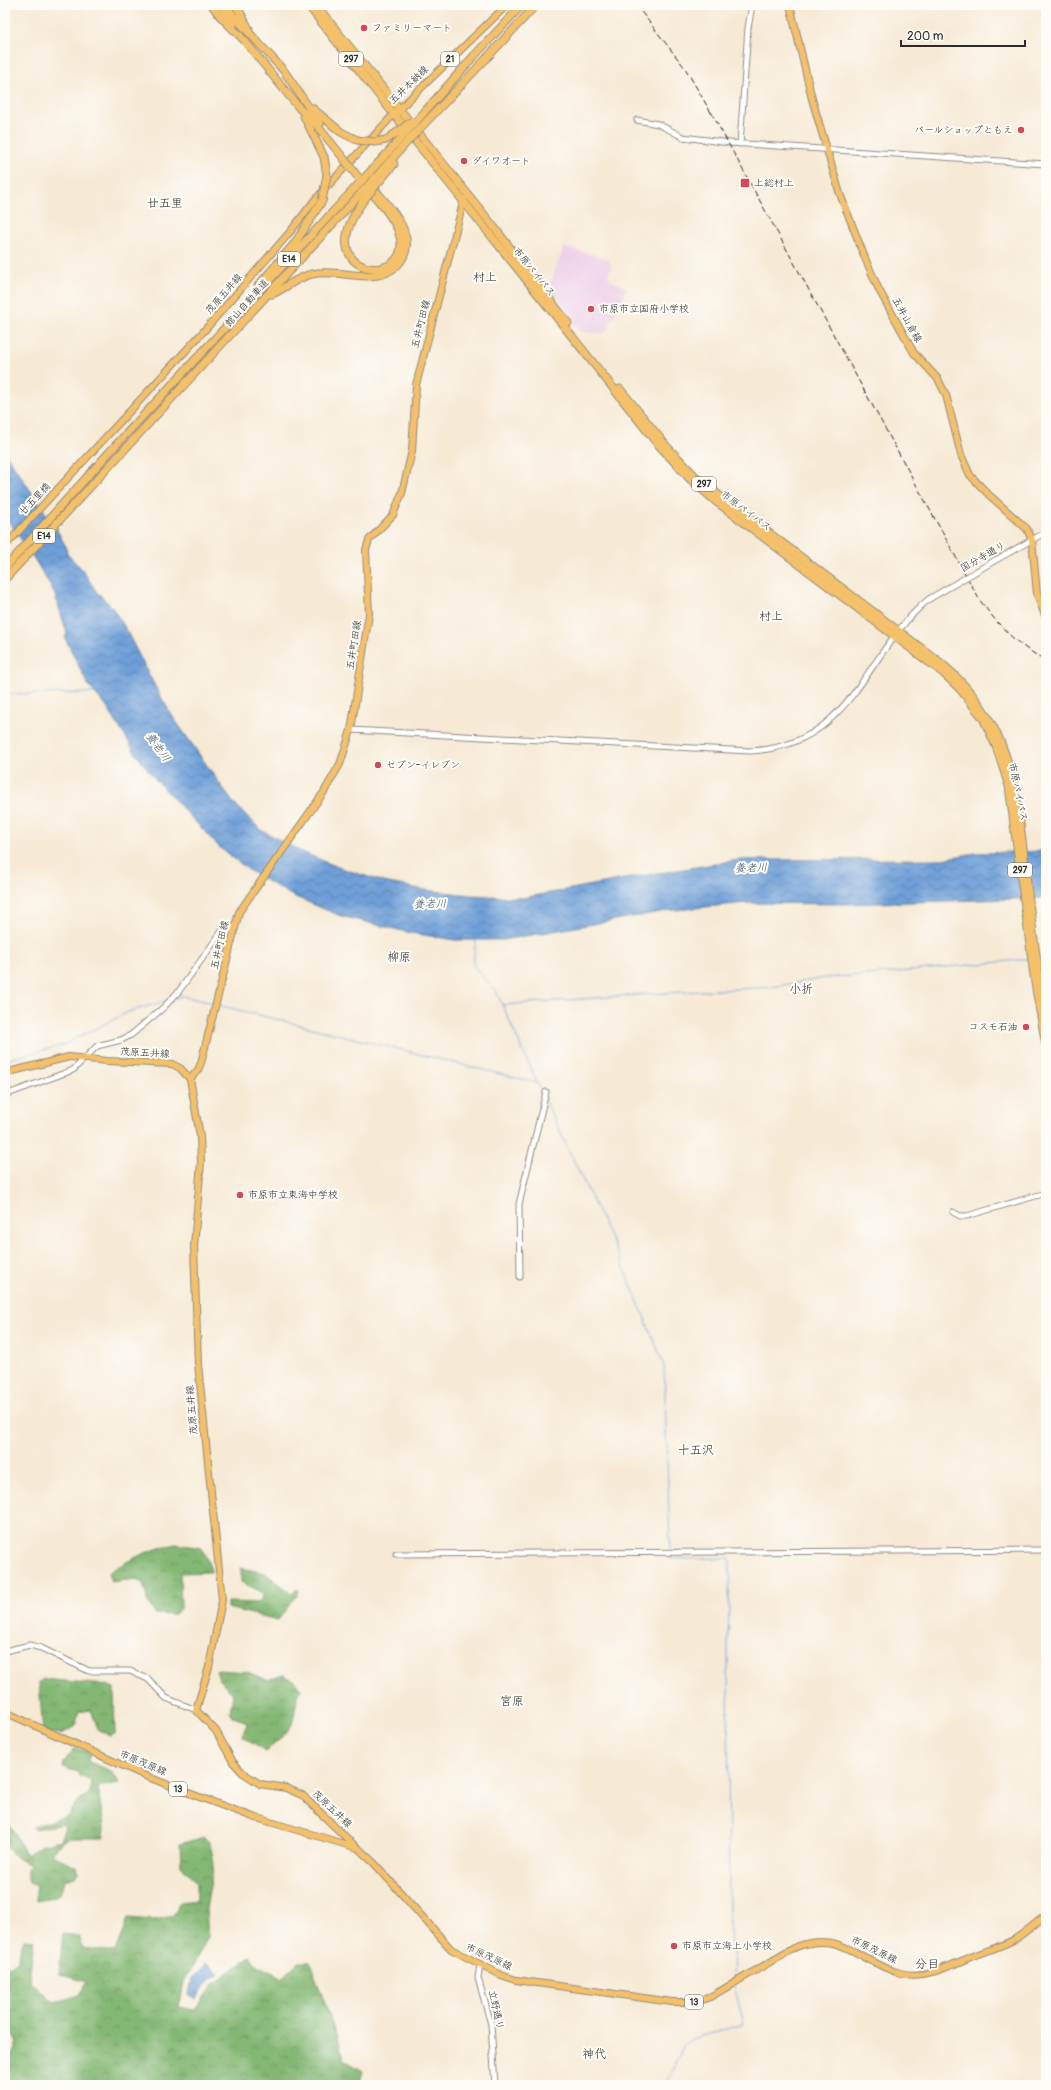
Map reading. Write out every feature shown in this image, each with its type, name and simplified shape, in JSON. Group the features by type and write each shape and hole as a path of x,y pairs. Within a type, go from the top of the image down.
{"highway":[{"path":"212,5 220,16 244,40"},
{"path":"221,5 244,40 300,109 314,122 360,175"},
{"path":"226,5 233,15 284,71 309,105 316,119 342,154"},
{"path":"236,5 253,36"},
{"path":"303,5 321,22"},
{"name":"市原バイパス","path":"308,5 465,192 664,443 684,466 705,485 897,634"},
{"name":"市原バイパス","path":"316,5 464,203 534,287 656,442 680,469 718,503 954,674 984,710 995,729 1007,756 1015,786 1028,913 1046,1045"},
{"name":"館山自動車道","path":"5,568 76,488 222,332 369,187 402,133 419,118 522,5"},
{"name":"館山自動車道","path":"5,579 536,5"},
{"path":"309,105 341,132 357,140 375,142 386,140 402,133"},
{"path":"222,332 231,318 295,242 313,218 322,201 327,175 322,152 300,109"},
{"path":"369,187 394,222 400,234 401,244 399,253 394,261 385,267 376,270 367,269 358,264 349,254 347,246 346,234 349,224 369,187"},
{"path":"267,296 297,279 312,274 326,273 373,275 384,273 396,266 405,251 405,233 397,217 369,187"},
{"name":"市原バイパス","path":"1028,913 1046,1013"}],"main road":[{"name":"五井本納線","path":"396,111 507,5"},
{"name":"五井山倉線","path":"790,5 812,99 840,194 879,290 914,353 938,379 946,394 961,455 970,475 1027,529 1032,540 1037,594 1046,618"},
{"name":"茂原五井線","path":"64,483 203,332 290,232 314,201 396,111"},
{"name":"五井町田線","path":"190,1079 198,1070 201,1062 234,927 243,905 324,792 340,764 351,730 369,614 366,550 369,540 393,515 402,493 412,451 416,385 464,203 465,192"},
{"name":"廿五里橋","path":"5,546 64,483"},
{"name":"茂原五井線","path":"5,1074 59,1059 86,1058 107,1062 172,1064 180,1068 190,1079 201,1143 194,1246 198,1364 222,1600 209,1667 196,1710 216,1730 233,1762 243,1773 260,1784 286,1788 302,1795 358,1848"},
{"name":"市原茂原線","path":"5,1712 174,1787 253,1817 358,1848 375,1864 451,1949 516,1980 672,2002 695,2002 710,1997 805,1944 822,1941 834,1943 895,1971 922,1974 941,1969 1004,1944 1022,1934 1046,1915"}],"street":[{"path":"740,144 748,28 752,5"},
{"path":"637,120 658,124 683,137 740,144 1046,164"},
{"name":"国分寺通り","path":"351,730 763,751 792,743 825,725 846,703 897,634 916,611 929,599 1046,532"},
{"path":"5,1095 73,1070 97,1046 127,1038 148,1021 179,991 222,931 234,927"},
{"path":"520,1277 519,1204 546,1092"},
{"path":"953,1212 960,1216 966,1216 1046,1193"},
{"path":"396,1554 1046,1550"},
{"path":"5,1651 30,1645 41,1648 89,1671 130,1671 148,1680 166,1698 196,1710"},
{"name":"立野通り","path":"480,1964 478,1978 491,2024 495,2085"}],"shaded area":[{"name":"市原市立国府小学校","path":"564,247 608,259 611,265 608,275 610,280 627,288 608,329 603,333 581,332 549,286"}],"green space":[{"path":"176,1544 202,1548 212,1572 180,1573 181,1607 174,1615 155,1614 148,1602 143,1583 136,1579 111,1582 108,1573 116,1568 149,1552"},
{"path":"241,1568 265,1573 291,1593 298,1589 299,1592 278,1620 227,1608 227,1602 258,1603 263,1597 262,1592 241,1582"},
{"path":"216,1670 247,1672 267,1680 283,1675 293,1680 301,1689 292,1725 282,1738 266,1751 242,1736 247,1724 245,1721 233,1717 230,1712 233,1694 219,1680"},
{"path":"43,1679 107,1685 114,1688 115,1733 109,1736 98,1729 91,1710 79,1712 75,1727 61,1734 43,1733 39,1682"},
{"path":"74,1749 91,1753 88,1759 89,1762 110,1771 119,1783 100,1786 98,1789 104,1827 103,1838 68,1838 53,1850 52,1855 76,1866 78,1872 75,1877 64,1880 60,1894 53,1897 36,1900 36,1886 29,1883 27,1874 30,1864 16,1858 6,1846 9,1837 5,1838 5,1818 15,1833 26,1855 42,1845 61,1840 65,1830 63,1824 35,1829 32,1827 68,1816 75,1804 90,1793 91,1779 80,1777 79,1772 63,1768 64,1762"},
{"path":"204,1837 210,1843 214,1863 206,1909 208,1937 184,1982 179,2007 195,2010 214,1984 250,1956 257,1965 283,1978 298,1962 310,1962 345,2060 363,2071 359,2085 335,2085 334,2083 325,2085 5,2085 5,2075 17,2043 5,2019 5,1969 16,1962 24,1939 34,1940 29,1981 54,2002 80,1995 86,1982 59,1974 63,1934 79,1936 83,1948 115,1952 128,1918 155,1920 173,1916 180,1902 197,1900 197,1883 181,1865 180,1844"}],"water":[{"name":"養老川","path":"5,453 56,528 66,547 67,554 82,569 96,591 111,606 123,624 158,692 173,717 232,801 261,830 302,852 338,867 384,882 425,890 471,895 523,898 738,860 942,859 975,853 1046,851 1046,898 843,904 746,903 666,911 503,940 455,940 411,933 341,916 293,896 250,871 220,848 157,781 138,757 106,706 88,685 65,638 67,633 54,592 33,557 5,516"},
{"path":"205,1963 219,1973 209,1980 195,2000 189,1995 192,1978 203,1969"}],"waterway":[{"path":"5,694 96,693"},
{"path":"476,940 473,965 497,993 543,1096"},
{"path":"1040,958 1046,958"},
{"path":"503,1005 648,994 772,987 825,978 1029,959"},
{"path":"175,998 182,996 213,1003"},
{"path":"5,1060 63,1045 128,1012 166,1001"},
{"path":"218,1005 537,1083"},
{"path":"546,1102 619,1256 664,1365 670,1549"},
{"path":"670,1555 670,1559 730,1558 728,1644 729,1927 734,1954 733,1981"},
{"path":"665,2085 683,2046 691,2039 744,2024 734,1986"}],"railway":[{"path":"636,5 685,68 713,116"},
{"path":"711,112 979,599 993,617 1017,642 1046,660"}],"place":[{"name":"ファミリーマート","path":"364,28"},
{"name":"パールショップともえ","path":"1021,130"},
{"name":"ダイワオート","path":"464,161"},
{"name":"上総村上","path":"745,183"},
{"name":"市原市立国府小学校","path":"591,309"},
{"name":"セブン-イレブン","path":"378,765"},
{"name":"コスモ石油","path":"1026,1027"},
{"name":"市原市立東海中学校","path":"240,1195"},
{"name":"市原市立海上小学校","path":"674,1946"}],"district":[{"name":"廿五里","path":"165,203"},
{"name":"村上","path":"485,277"},
{"name":"村上","path":"771,616"},
{"name":"柳原","path":"399,957"},
{"name":"小折","path":"801,989"},
{"name":"十五沢","path":"696,1450"},
{"name":"宮原","path":"512,1701"},
{"name":"分目","path":"927,1964"},
{"name":"神代","path":"594,2054"}]}
